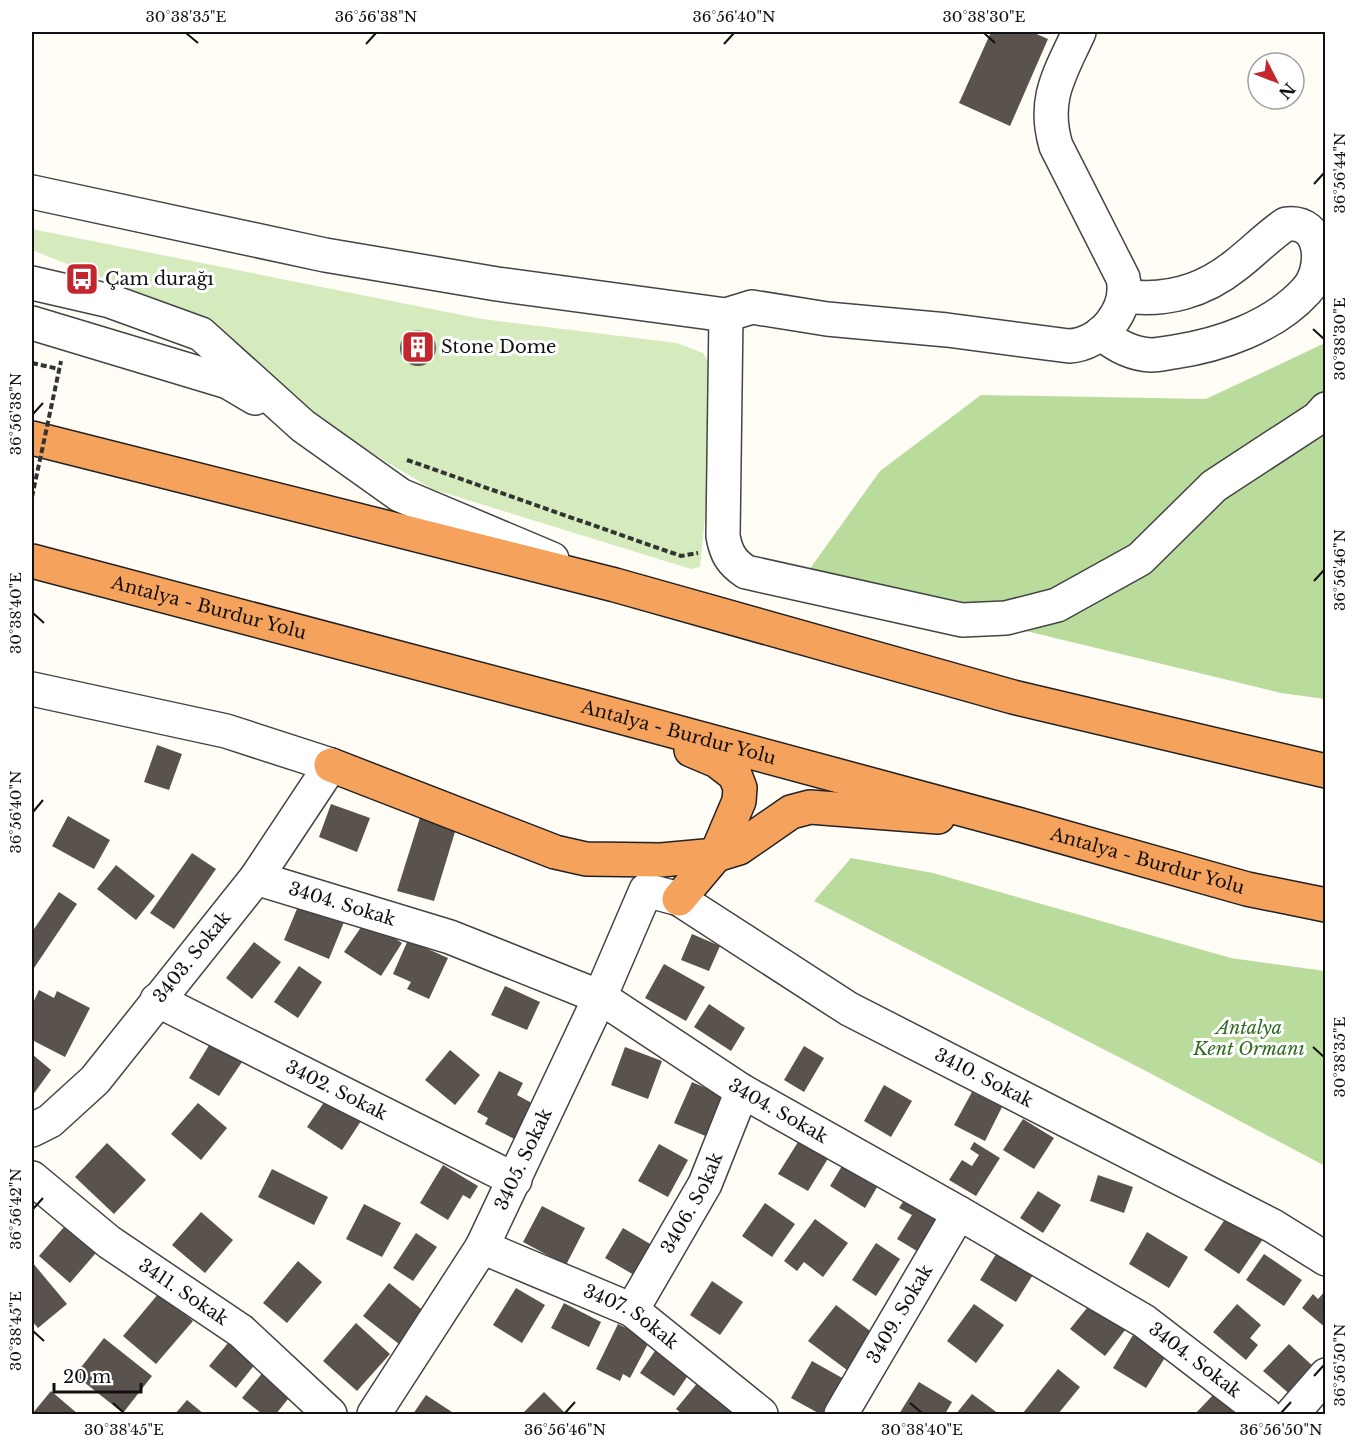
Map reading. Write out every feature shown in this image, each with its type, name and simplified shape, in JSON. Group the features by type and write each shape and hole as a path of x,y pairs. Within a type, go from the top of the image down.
{"highway":[{"path":"32,438 615,585 1013,697 1326,771"},
{"name":"Antalya - Burdur Yolu","path":"32,561 584,706 1247,889 1326,905"},
{"path":"584,706 717,761 735,775 740,788 740,801 716,855 679,899"},
{"path":"331,765 555,852 586,859 661,860 716,855 739,848 792,812 810,807 1017,824"}],"street":[{"path":"32,192 325,255 497,284 726,315 752,307 827,319 947,330 1069,346 1081,345 1101,333 1114,319 1124,296 1123,278 1056,146 1050,126 1051,105 1057,82 1079,32"},
{"path":"1101,333 1120,346 1152,355 1189,350 1225,340 1276,317 1306,291 1317,271 1318,249 1310,230 1304,225 1286,224 1235,266 1195,289 1156,298 1124,296"},
{"path":"32,283 111,301 201,334 303,426"},
{"path":"726,315 723,536 729,558 746,572 962,620 1006,618 1057,605 1140,559 1214,486 1318,418 1326,409"},
{"path":"32,323 228,382 303,426 400,495 615,585"},
{"path":"32,689 226,731 331,765"},
{"name":"3403. Sokak","path":"32,1130 50,1121 95,1080 157,999 256,878 331,765"},
{"name":"3404. Sokak","path":"256,878 450,937 600,997 742,1091 959,1213 1144,1321 1265,1414"},
{"name":"3410. Sokak","path":"646,890 679,899 849,1009 1273,1226 1326,1259"},
{"name":"3405. Sokak","path":"374,1414 483,1247 600,997 646,890"},
{"name":"3402. Sokak","path":"157,999 515,1180"},
{"name":"3406. Sokak","path":"632,1310 705,1184 742,1091"},
{"name":"3411. Sokak","path":"32,1178 109,1242 242,1331 330,1414"},
{"name":"3409. Sokak","path":"841,1414 959,1213"},
{"name":"3407. Sokak","path":"483,1247 632,1310 750,1411"},
{"path":"1292,1414 1326,1375"}],"path":[{"path":"32,497 61,362"},
{"path":"32,363 59,369"},
{"path":"406,460 681,556 725,549"}],"green space":[{"path":"32,229 482,319 677,343 703,353 712,367 711,458 700,567 691,569 432,489 300,406 269,371 220,332 182,310 32,250"},
{"path":"1325,343 1325,699 1281,693 804,577 880,471 981,395 1206,399"},
{"name":"Antalya Kent Ormanı","path":"851,858 933,873 1231,958 1325,971 1325,1166 1144,1070 814,901"}],"building":[{"path":"991,32 1032,32 1048,39 1010,126 959,103"},
{"name":"Stone Dome","path":"418,330 431,335 436,348 431,361 418,366 405,361 400,348 405,335"},
{"path":"157,745 182,754 169,790 144,782"},
{"path":"331,804 370,818 357,852 319,837"},
{"path":"422,811 458,822 434,901 397,891"},
{"path":"68,816 110,840 94,869 52,846"},
{"path":"192,853 216,869 174,929 150,913"},
{"path":"116,865 155,896 136,920 97,889"},
{"path":"59,892 77,904 32,971 32,932"},
{"path":"299,904 344,922 329,959 284,940"},
{"path":"366,920 402,943 381,976 344,952"},
{"path":"692,934 720,946 709,971 681,960"},
{"path":"408,940 448,958 429,999 407,989 411,982 393,974"},
{"path":"254,942 281,962 252,999 226,978"},
{"path":"664,964 705,987 686,1021 645,998"},
{"path":"299,966 322,982 298,1018 274,1002"},
{"path":"505,986 540,1002 527,1030 491,1015"},
{"path":"39,990 54,998 57,991 90,1008 65,1057 32,1040 32,1005"},
{"path":"709,1004 745,1028 731,1051 694,1027"},
{"path":"211,1042 242,1062 219,1096 189,1078"},
{"path":"804,1046 824,1058 804,1092 784,1080"},
{"path":"625,1047 662,1061 648,1099 611,1085"},
{"path":"450,1050 480,1075 455,1105 425,1080"},
{"path":"32,1054 51,1070 32,1096"},
{"path":"499,1071 523,1083 517,1095 541,1108 522,1143 485,1124 488,1118 477,1112"},
{"path":"692,1082 726,1097 708,1137 674,1123"},
{"path":"884,1085 912,1101 891,1137 864,1121"},
{"path":"972,1092 1002,1107 985,1141 954,1125"},
{"path":"329,1095 363,1118 342,1150 307,1127"},
{"path":"198,1103 227,1128 201,1160 171,1134"},
{"path":"1023,1119 1054,1138 1034,1169 1003,1150"},
{"path":"803,1134 832,1152 808,1191 778,1174"},
{"path":"974,1142 1000,1158 976,1196 949,1180 962,1160 972,1166 979,1155 970,1149"},
{"path":"107,1143 146,1180 114,1214 75,1177"},
{"path":"659,1144 688,1160 668,1197 638,1181"},
{"path":"845,1161 880,1182 865,1208 830,1186"},
{"path":"443,1165 478,1186 470,1199 463,1195 448,1220 420,1203"},
{"path":"272,1169 328,1197 314,1225 258,1197"},
{"path":"1098,1175 1133,1187 1124,1213 1090,1201"},
{"path":"1038,1191 1061,1205 1043,1233 1020,1218"},
{"path":"908,1194 945,1217 922,1254 897,1239 912,1215 899,1208"},
{"path":"765,1203 795,1224 772,1257 742,1236"},
{"path":"364,1204 401,1223 382,1257 346,1239"},
{"path":"542,1206 585,1228 566,1265 523,1242"},
{"path":"201,1212 233,1240 205,1273 172,1245"},
{"path":"1228,1215 1263,1239 1239,1274 1204,1250"},
{"path":"815,1219 848,1243 823,1277 804,1262 797,1271 784,1261"},
{"path":"70,1220 101,1247 70,1283 39,1256"},
{"path":"623,1228 652,1245 634,1275 605,1258"},
{"path":"1147,1232 1188,1257 1169,1288 1129,1264"},
{"path":"416,1233 437,1247 413,1281 393,1268"},
{"path":"876,1243 900,1259 876,1296 852,1280"},
{"path":"998,1251 1034,1273 1016,1302 980,1280"},
{"path":"1264,1254 1302,1280 1284,1306 1246,1280"},
{"path":"298,1261 322,1282 287,1323 263,1303"},
{"path":"32,1262 67,1304 38,1328 32,1321"},
{"path":"712,1281 743,1302 720,1335 690,1315"},
{"path":"389,1283 425,1312 399,1344 363,1316"},
{"path":"516,1288 545,1305 522,1343 493,1325"},
{"path":"1326,1290 1326,1328 1302,1308 1313,1294 1318,1299"},
{"path":"159,1293 193,1321 156,1364 123,1336"},
{"path":"1095,1298 1129,1325 1105,1356 1070,1329"},
{"path":"564,1303 601,1322 589,1347 551,1328"},
{"path":"974,1304 1004,1325 976,1363 947,1341"},
{"path":"1237,1304 1261,1325 1250,1338 1258,1345 1246,1360 1213,1332"},
{"path":"836,1305 878,1337 851,1373 808,1341"},
{"path":"356,1323 390,1354 357,1391 323,1361"},
{"path":"618,1324 650,1340 630,1378 623,1374 620,1381 596,1369"},
{"path":"238,1331 264,1353 236,1388 209,1366"},
{"path":"1133,1335 1166,1356 1146,1388 1113,1368"},
{"path":"104,1338 152,1376 123,1413 75,1375"},
{"path":"1289,1344 1316,1369 1292,1396 1263,1371"},
{"path":"659,1345 693,1368 674,1396 640,1373"},
{"path":"812,1361 844,1379 824,1414 791,1398"},
{"path":"268,1366 296,1389 276,1414 262,1414 242,1398"},
{"path":"1058,1369 1080,1387 1058,1414 1023,1413"},
{"path":"704,1375 736,1414 682,1414 676,1409"},
{"path":"919,1382 952,1402 945,1414 899,1414"},
{"path":"51,1391 78,1414 32,1414"},
{"path":"544,1392 566,1414 522,1414"},
{"path":"972,1394 999,1414 956,1414"},
{"path":"1214,1394 1235,1414 1195,1414"},
{"path":"426,1395 455,1414 413,1414"},
{"path":"187,1400 204,1414 175,1414"}],"place":[{"name":"Çam durağı","path":"82,279"},
{"name":"Stone Dome","path":"418,347"}]}
